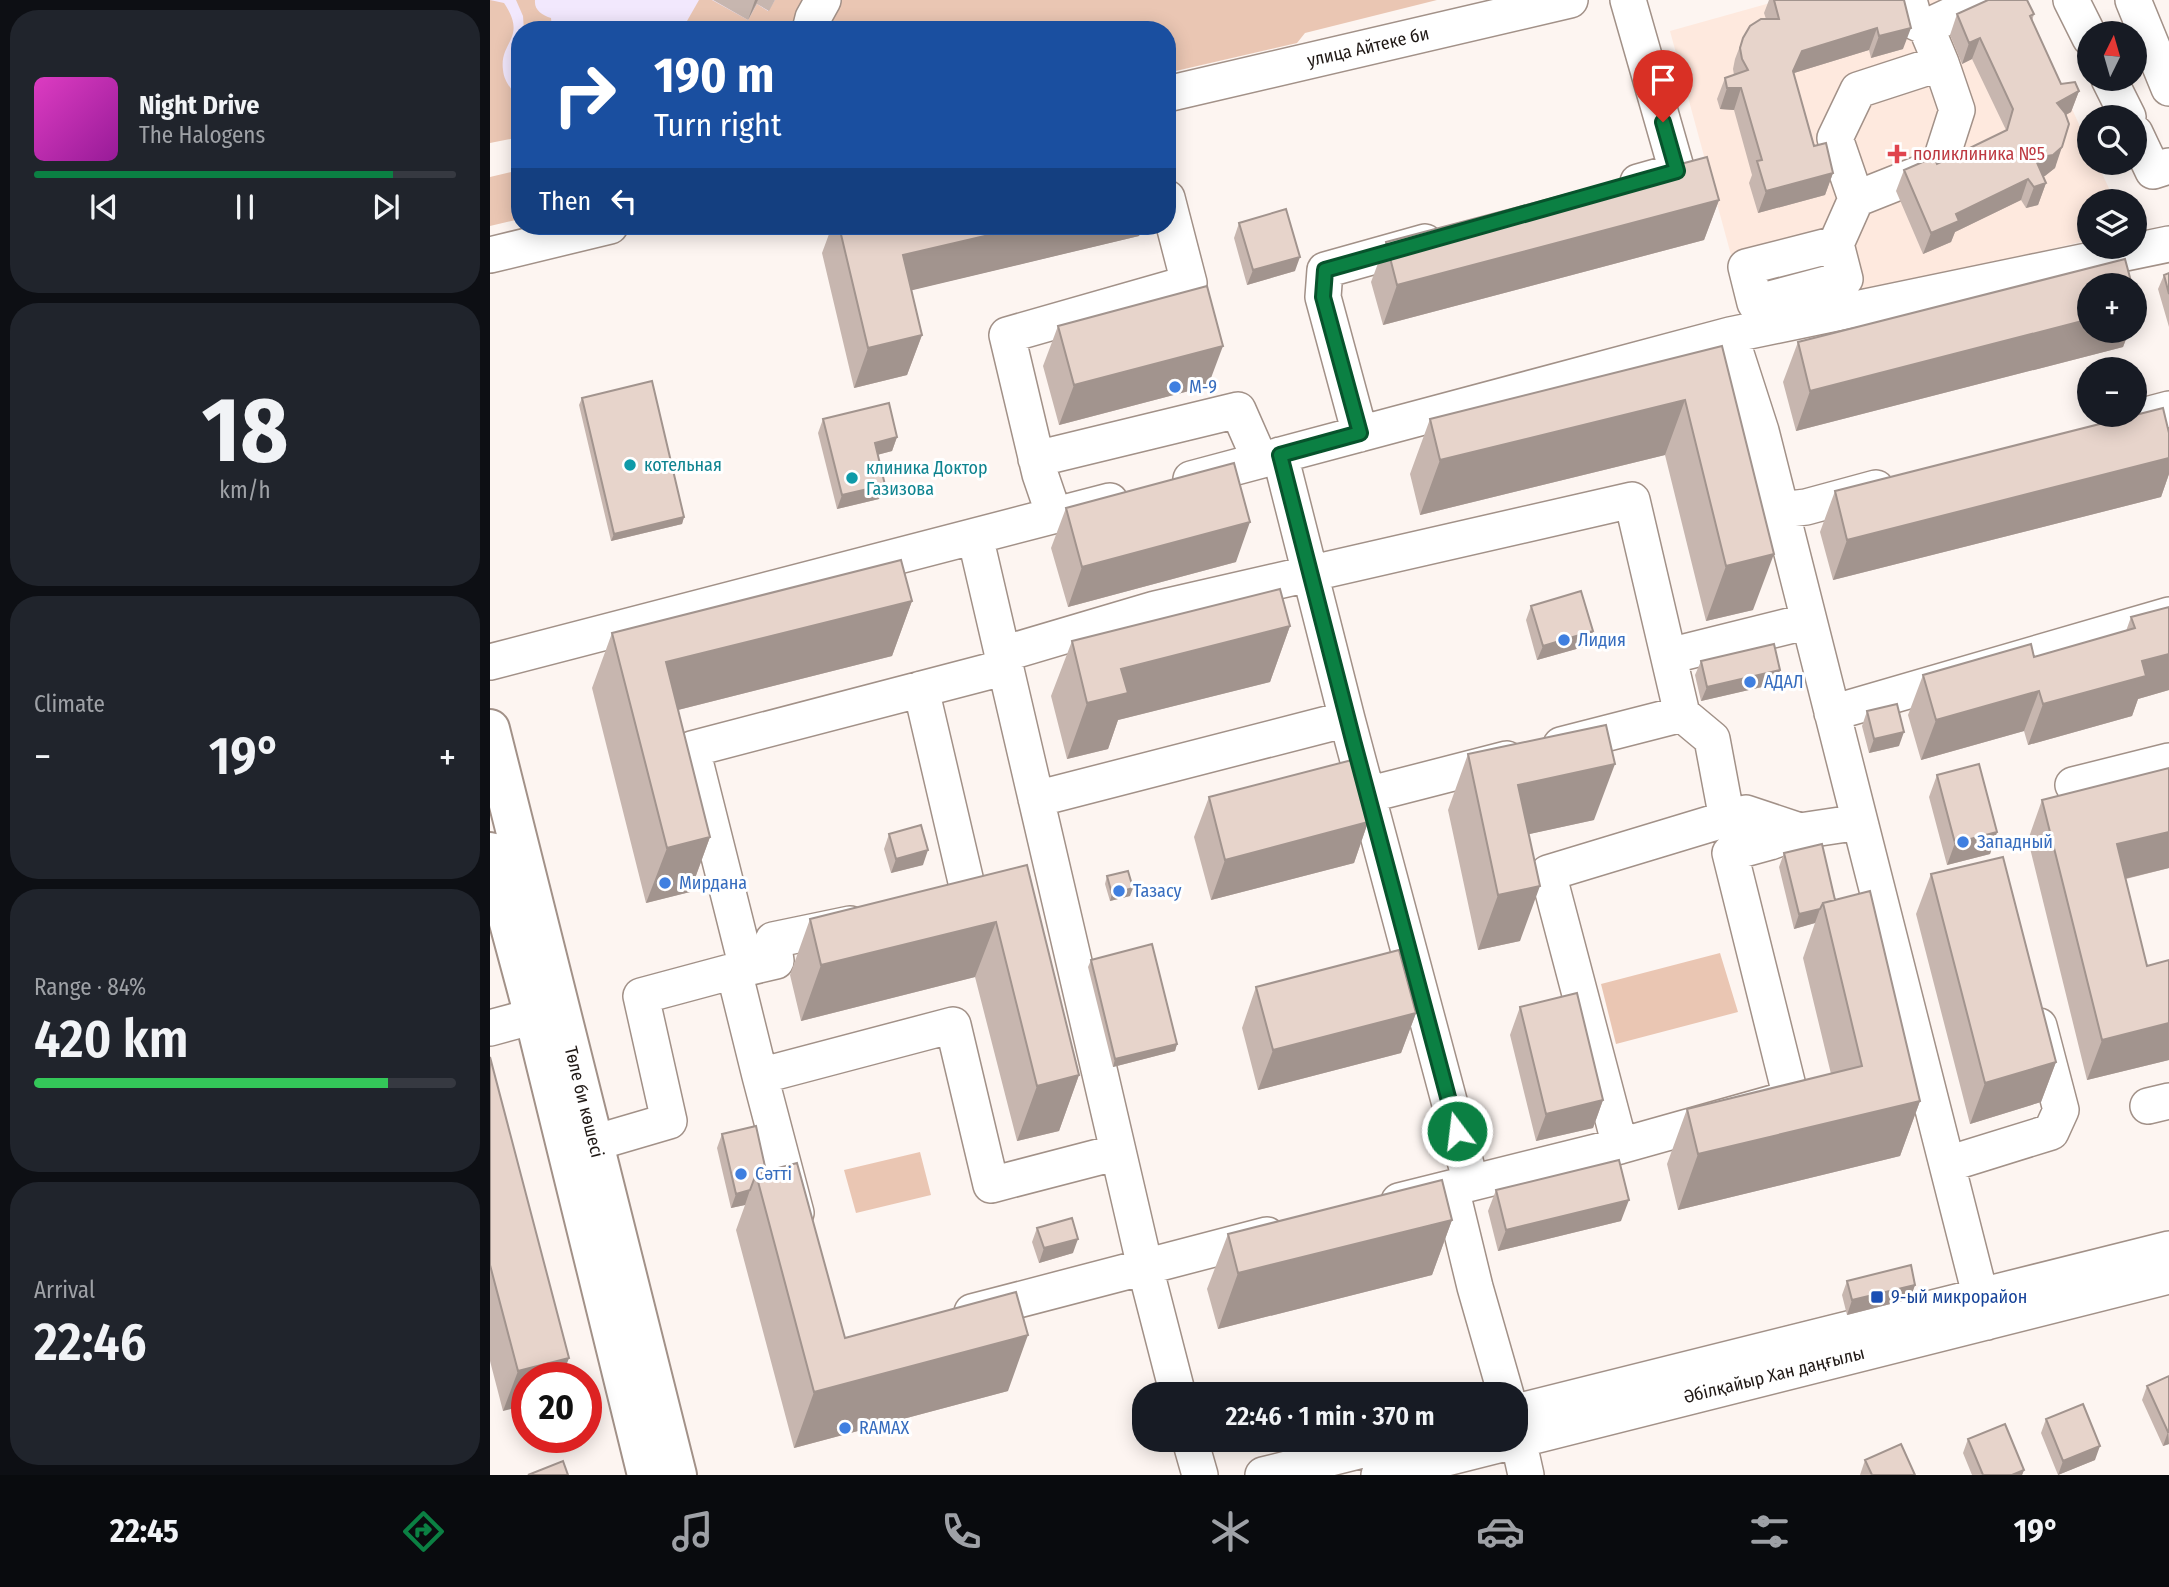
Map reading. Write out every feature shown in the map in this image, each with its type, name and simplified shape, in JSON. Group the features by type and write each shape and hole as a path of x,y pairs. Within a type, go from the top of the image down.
{"main road":[{"name":"Төле би көшесі","path":"490,729 677,1475"},
{"name":"Төле би көшесі","path":"490,852 534,1016 648,1475"}],"street":[{"path":"812,21 823,0"},
{"name":"улица Айтеке би","path":"1176,92 1570,0"},
{"path":"1612,190 1677,171 1628,0"},
{"path":"1856,199 1939,166 1957,110 1941,63 1918,14 1984,0"},
{"path":"2071,0 2082,21"},
{"path":"2133,0 2169,88"},
{"path":"1836,244 1856,199 1835,138 1858,90 1941,63"},
{"path":"2147,158 2153,171 2169,166"},
{"path":"1054,515 1036,459 1007,335 1189,282 1176,232"},
{"path":"1360,433 1323,297 1325,270 1455,233"},
{"path":"490,255 573,235"},
{"path":"490,662 1151,490 1730,335 2169,244"},
{"path":"1730,335 1761,431 1985,1309"},
{"path":"2088,430 2169,408"},
{"path":"1036,459 1238,410 1270,458 1311,572 1461,1185 1502,1382"},
{"path":"1781,510 1806,507 1900,481"},
{"path":"806,1249 760,1076 741,970 692,749 921,689 1155,609 1632,500 1682,714 1712,739 1727,819"},
{"path":"975,536 1145,1267 1175,1382"},
{"path":"1832,713 2169,615"},
{"path":"1669,656 1809,621"},
{"path":"921,689 957,902 1055,882"},
{"path":"1367,795 1682,714"},
{"path":"1036,799 1347,719"},
{"path":"2073,785 2169,761"},
{"path":"1620,1146 1548,873 1746,813 1800,831"},
{"path":"1371,1209 1620,1146 1791,1098 1730,853 1800,831 1860,822"},
{"path":"594,1143 669,1121 641,996 776,961 773,940 878,918"},
{"path":"1948,1164 2051,1132 2061,1110 2031,996"},
{"path":"490,1028 534,1016"},
{"path":"760,1076 953,1025 991,1185 1118,1152"},
{"path":"942,1320 1291,1229"},
{"name":"Әбілқайыр Хан даңғылы","path":"1528,1425 1985,1309 2169,1249"},
{"name":"Әбілқайыр Хан даңғылы","path":"1985,1309 2169,1276"},
{"path":"1193,1452 1200,1475"},
{"path":"1263,1475 1354,1452"},
{"name":"Әбілқайыр Хан даңғылы","path":"1379,1475 1446,1452"},
{"path":"1522,1452 1527,1475"}],"shaded area":[{"path":"490,0 1153,0 1060,21 511,21 511,129 490,134"},
{"path":"490,0 504,3 512,21 511,39 503,60 504,74 511,88 511,139 490,143"},
{"path":"516,0 535,0 539,12 551,18 551,21 523,21"},
{"path":"699,0 712,0 748,20 757,4 768,11 775,0 813,0 801,21 687,21"},
{"path":"833,0 1437,0 1305,33 1297,43 1176,71 1176,21 823,21"},
{"name":"поликлиника №5","path":"1781,0 2022,0 2077,120 2077,175 2103,175 2109,189 2077,189 2077,243 1749,321 1670,31"},
{"path":"511,172 511,221 490,226 490,177"},
{"path":"1720,953 1738,1012 1616,1044 1601,984"},
{"path":"920,1152 931,1195 856,1213 844,1170"}],"building":[{"path":"1774,0 1904,0 1911,28 1879,36 1877,28 1802,51 1793,71 1814,146 1826,143 1833,173 1766,191 1757,161 1762,160 1741,88 1727,88 1725,78 1748,70 1740,48 1743,38 1750,26 1761,19 1779,19"},
{"path":"1988,0 2027,0 2034,14 2030,16 2061,84 2075,82 2079,91 2057,103 2069,124 2062,147 2053,155 2035,158 2046,183 2034,187 2028,179 1956,214 1959,221 1931,233 1904,170 1934,157 1937,164 2007,130 2013,109 1980,38 1969,43 1957,14"},
{"path":"1707,157 1719,200 1397,285 1386,242"},
{"path":"1286,209 1300,257 1253,270 1239,223"},
{"path":"841,235 989,235 903,255 922,335 868,348"},
{"path":"2125,259 2129,273 2077,273 2077,322 1810,391 1798,342"},
{"path":"2169,273 2169,294 2164,275"},
{"path":"1207,286 1223,346 1074,385 1058,326"},
{"path":"1722,346 1774,554 1726,566 1685,400 1440,460 1430,419"},
{"name":"котельная","path":"652,381 684,517 614,534 582,398"},
{"name":"клиника Доктор Газизова","path":"889,403 897,437 875,443 885,485 842,495 823,419"},
{"path":"2163,408 2169,433 2169,458 1847,540 1835,491 2088,427 2147,427 2147,412"},
{"path":"1234,463 1250,522 1082,567 1066,508"},
{"path":"901,560 912,601 666,662 710,837 667,848 612,633"},
{"path":"1280,589 1290,626 1121,669 1128,693 1087,703 1072,641"},
{"path":"1581,591 1593,631 1543,646 1531,606"},
{"path":"2169,607 2169,654 2142,661 2146,676 2043,704 2039,691 1936,720 1923,675 2031,644 2034,657 2135,628 2131,617"},
{"path":"1774,644 1780,670 1707,687 1701,661"},
{"path":"1897,704 1904,732 1874,739 1867,711"},
{"path":"1606,725 1615,764 1518,785 1540,886 1498,895 1468,754"},
{"path":"1352,760 1368,822 1225,860 1209,797"},
{"path":"1979,764 1997,832 1955,843 1937,775"},
{"path":"2169,768 2169,832 2117,844 2147,966 2169,960 2169,1023 2102,1040 2042,800"},
{"path":"921,825 928,850 896,859 889,834"},
{"path":"1822,844 1835,900 1823,903 1820,909 1799,914 1784,853"},
{"path":"2003,857 2056,1062 1985,1083 1931,874"},
{"path":"1027,865 1079,1075 1037,1086 996,922 821,965 810,919"},
{"path":"1128,871 1133,888 1112,894 1107,876"},
{"path":"1870,891 1920,1101 1698,1154 1687,1109 1862,1066 1823,903"},
{"path":"1152,944 1177,1044 1115,1059 1091,960"},
{"path":"1399,950 1416,1013 1273,1050 1256,987"},
{"path":"1577,993 1603,1100 1546,1114 1520,1007"},
{"path":"490,1057 569,1358 553,1362 516,1362 490,1265"},
{"path":"756,1126 766,1171 756,1174 750,1190 736,1194 722,1134"},
{"path":"1619,1160 1629,1200 1506,1230 1496,1190"},
{"path":"797,1163 845,1338 1016,1292 1028,1335 814,1392 756,1174"},
{"path":"1442,1180 1452,1220 1238,1273 1228,1234"},
{"path":"1072,1218 1078,1239 1044,1248 1037,1228"},
{"path":"1911,1265 1915,1285 1852,1300 1847,1281"},
{"path":"2169,1376 2169,1432 2168,1432 2147,1386"},
{"path":"2083,1404 2100,1446 2063,1461 2046,1419"},
{"path":"2005,1424 2024,1470 2012,1475 1983,1475 1968,1439"},
{"path":"1901,1444 1915,1475 1872,1475 1865,1460"},
{"path":"563,1461 568,1475 528,1475"}],"place":[{"name":"поликлиника №5","path":"1897,154"},
{"name":"M-9","path":"1175,387"},
{"name":"котельная","path":"630,465"},
{"name":"клиника Доктор Газизова","path":"852,478"},
{"name":"Лидия","path":"1564,640"},
{"name":"АДАЛ","path":"1750,682"},
{"name":"Западный","path":"1963,842"},
{"name":"Мирдана","path":"665,883"},
{"name":"Тазасу","path":"1119,891"},
{"name":"Cәтті","path":"741,1174"},
{"name":"9-ый микрорайон","path":"1877,1297"},
{"name":"RAMAX","path":"845,1428"}],"route":[{"path":"1457,1131 1280,455 1360,433 1323,297 1325,270 1677,171 1663,122"}]}
